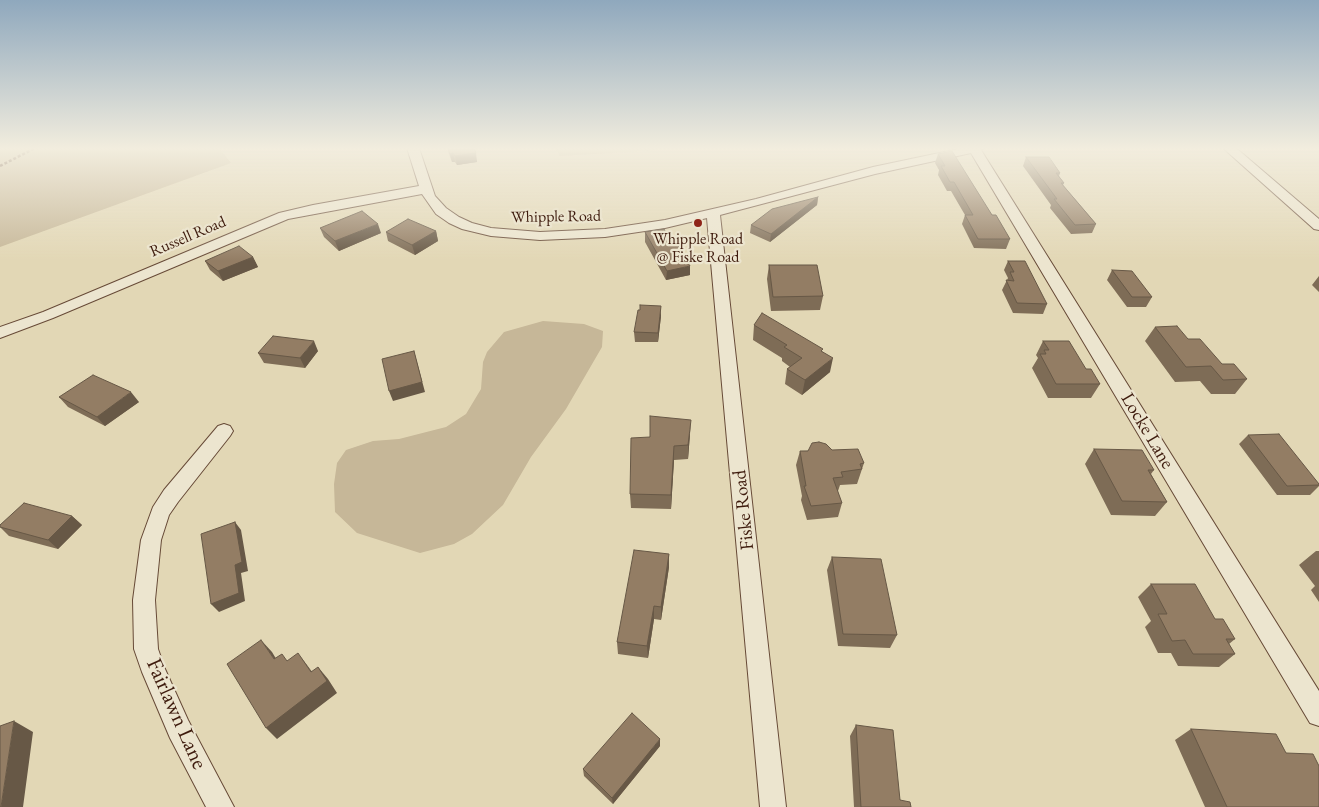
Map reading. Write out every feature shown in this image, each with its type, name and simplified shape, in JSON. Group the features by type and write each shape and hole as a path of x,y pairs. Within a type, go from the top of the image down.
{"street":[{"name":"Whipple Road","path":"425,186 436,205 454,220 473,228 504,234 554,236 605,233 665,224 817,186"},
{"name":"Locke Lane","path":"998,186 1319,714"},
{"path":"1273,186 1319,226"},
{"name":"Russell Road","path":"0,333 73,305 284,216 426,189"},
{"name":"Fiske Road","path":"713,213 773,807"},
{"name":"Fairlawn Lane","path":"220,807 179,729 154,672 146,649 144,600 151,540 160,513 171,496 224,431"}],"shaded area":[{"path":"0,186 169,186 0,247"},
{"path":"543,321 584,324 603,331 602,347 566,409 531,457 503,505 472,534 454,544 420,553 357,533 335,512 334,484 337,463 346,450 373,441 399,439 446,427 466,414 481,389 483,362 487,352 504,332"}],"building":[{"path":"956,186 974,186 992,215 996,215 1010,239 978,239 965,215 973,215"},
{"path":"1047,186 1063,186 1096,224 1075,225 1054,199 1057,199"},
{"path":"818,197 771,234 751,225 772,209"},
{"path":"362,211 378,224 335,241 320,228"},
{"path":"408,219 436,231 412,245 386,232"},
{"path":"664,229 667,235 671,234 690,266 667,271 645,232"},
{"path":"239,246 253,257 218,271 205,261"},
{"path":"1008,261 1025,261 1047,304 1017,303 1006,280 1014,281 1010,272 1014,272"},
{"path":"769,265 817,265 823,296 773,297"},
{"path":"1112,270 1132,271 1152,297 1132,297"},
{"path":"640,305 661,306 658,333 634,332"},
{"path":"762,313 823,349 821,351 833,358 805,380 787,369 802,358 784,347 787,345 754,325"},
{"path":"1177,326 1188,339 1200,339 1222,364 1234,364 1247,379 1223,380 1211,366 1186,367 1155,327"},
{"path":"273,336 314,341 300,358 258,353"},
{"path":"1043,341 1069,341 1086,369 1091,369 1100,384 1056,384 1040,354 1046,354 1044,350 1049,350"},
{"path":"414,351 422,382 389,391 382,359"},
{"path":"93,375 131,392 97,417 59,397"},
{"path":"650,416 691,420 688,445 674,446 671,495 630,494 631,438 650,437"},
{"path":"1279,434 1319,485 1287,486 1248,435"},
{"path":"812,443 826,444 832,450 858,449 864,463 860,464 862,469 841,472 843,477 833,478 842,503 811,506 804,486 806,486 800,451 808,451"},
{"path":"1094,449 1142,450 1154,470 1148,470 1167,502 1122,501"},
{"path":"24,503 72,516 48,540 0,527"},
{"path":"235,522 242,562 235,565 239,593 211,604 201,534"},
{"path":"634,550 669,554 661,607 654,606 647,646 617,642"},
{"path":"832,557 881,559 897,635 843,634"},
{"path":"1151,584 1195,584 1215,619 1223,619 1235,639 1226,639 1235,654 1193,654 1185,640 1172,641 1158,614 1167,614"},
{"path":"261,640 274,659 282,654 287,661 298,653 311,672 318,667 327,681 266,728 227,664"},
{"path":"632,713 660,739 612,798 583,769"},
{"path":"14,721 1,807 0,807 0,726"},
{"path":"856,725 893,730 900,800 910,802 911,807 861,807"},
{"path":"1191,729 1276,734 1286,753 1313,754 1319,766 1319,807 1227,807"}],"place":[{"name":"Whipple Road @ Fiske Road","path":"698,223"}]}
